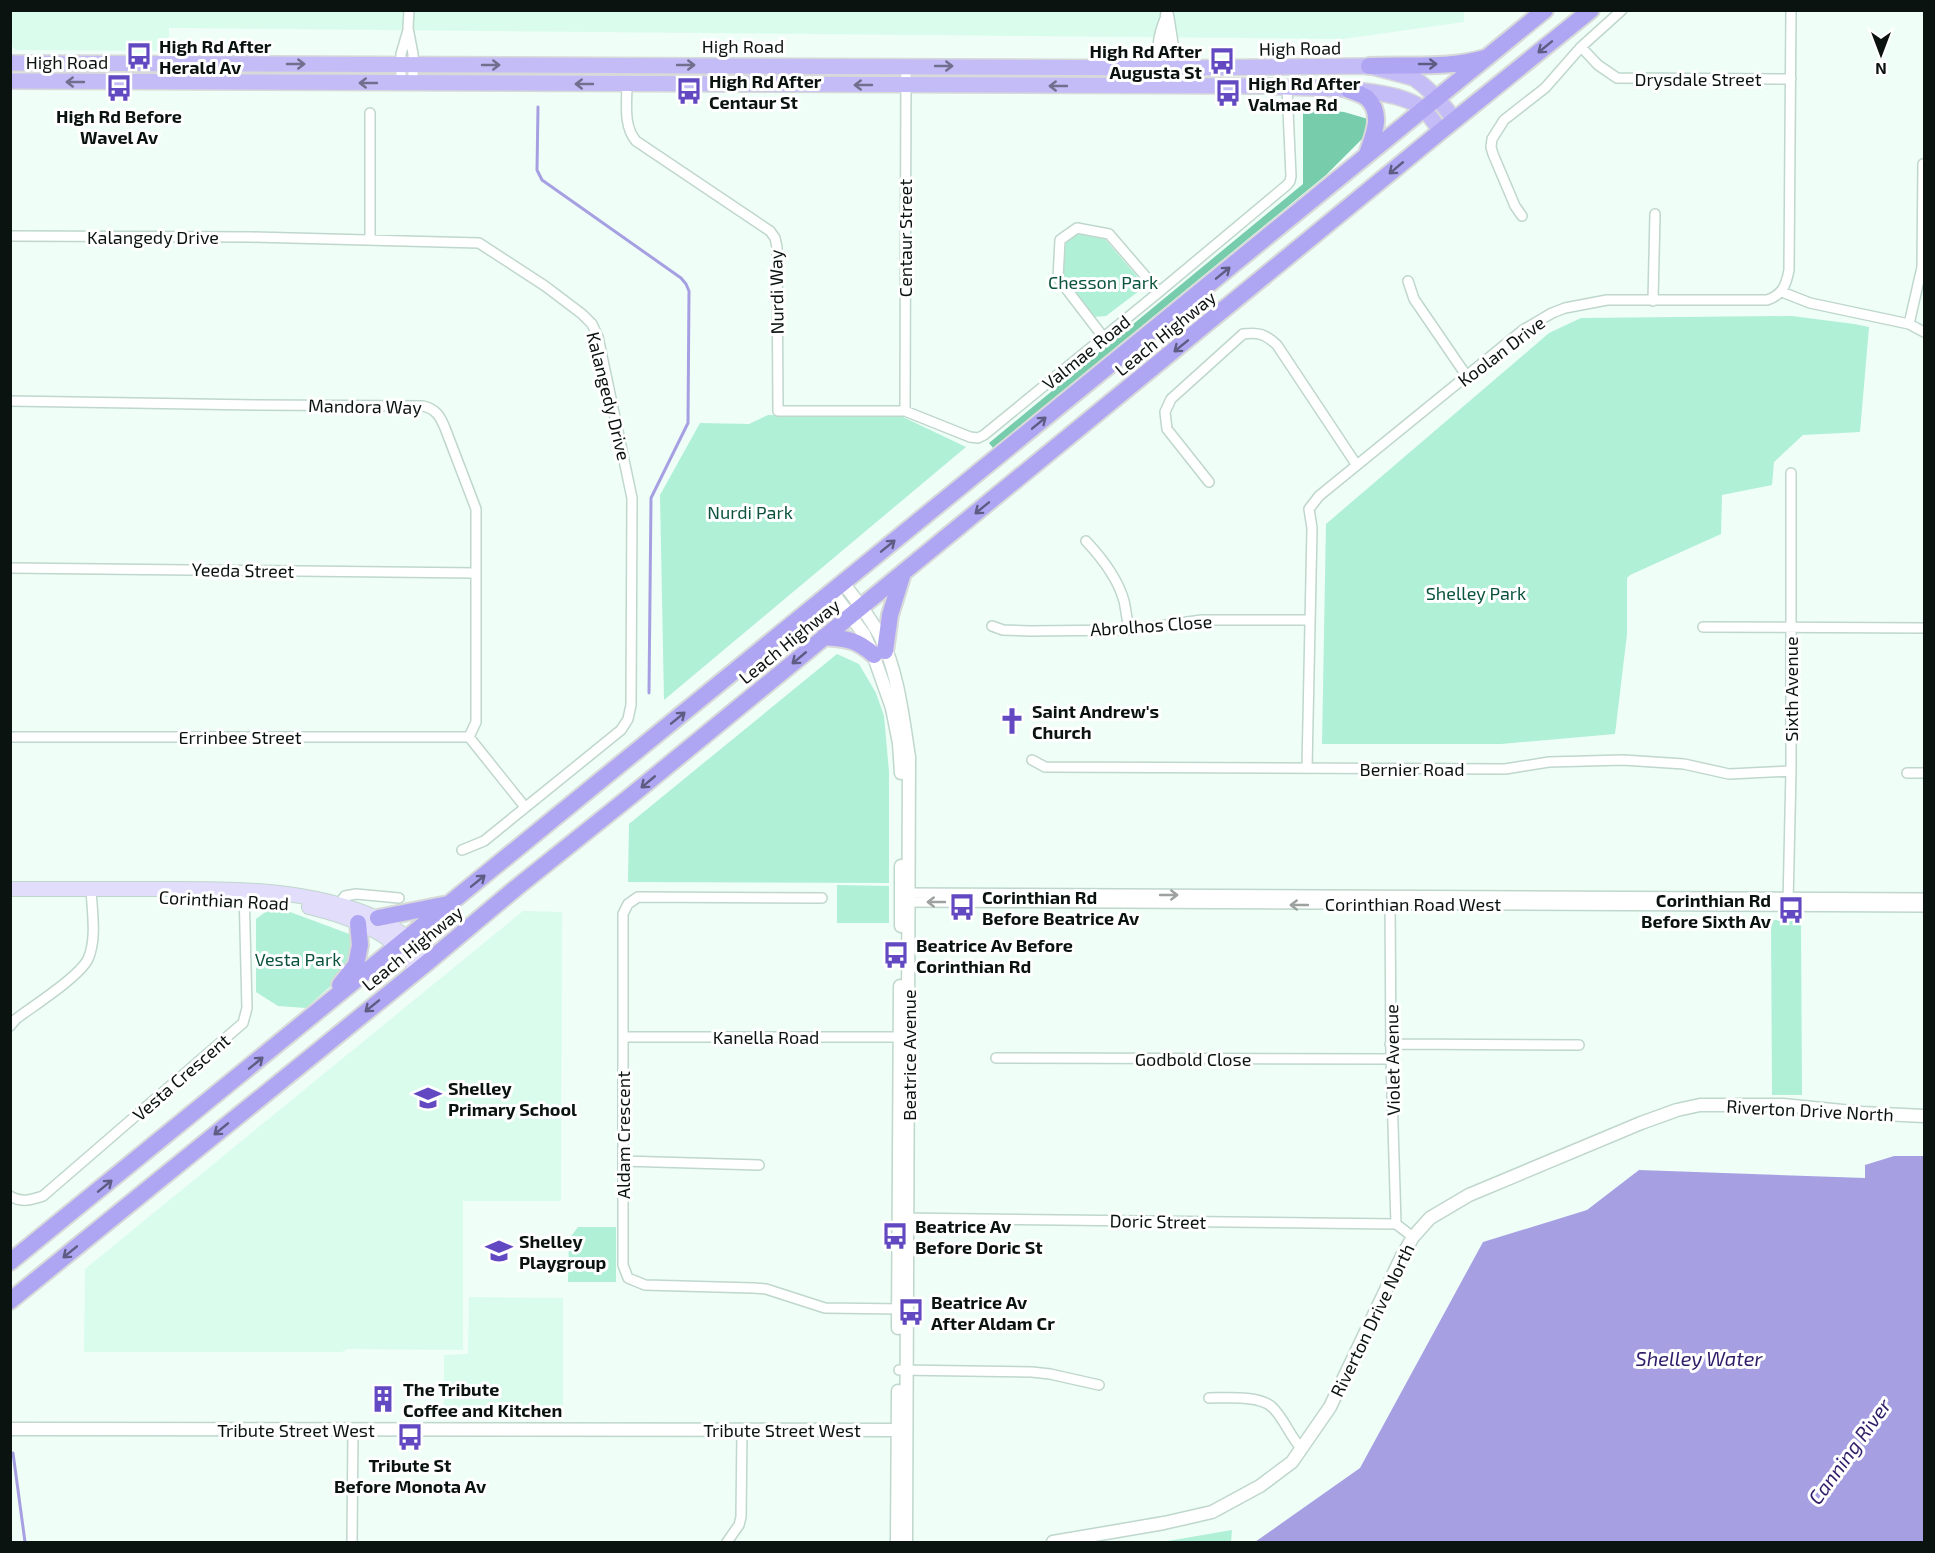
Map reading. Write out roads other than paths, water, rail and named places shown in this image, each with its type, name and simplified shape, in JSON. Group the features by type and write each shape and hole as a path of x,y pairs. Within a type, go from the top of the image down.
{"highway":[{"name":"Leach Highway","path":"10,1262 1545,10"},
{"name":"Leach Highway","path":"10,1301 1591,10"},
{"path":"1369,66 1472,62 1488,57"},
{"path":"1349,90 1367,98 1374,108 1375,132 1367,155"},
{"path":"824,637 851,639 879,653 903,572"},
{"path":"378,918 450,903"},
{"path":"319,1011 356,965 360,945 358,923"}],"main road":[{"name":"High Road","path":"10,63 1187,68 1369,66 1414,78 1437,98 1455,120"},
{"name":"High Road","path":"10,81 1268,86 1383,94 1409,101 1423,110 1441,131"},
{"name":"Corinthian Road","path":"10,889 91,893 289,895 338,905 378,918 423,965"},
{"name":"Corinthian Road","path":"10,896 91,893"},
{"name":"Corinthian Road","path":"245,894 285,900 319,909 403,943"}],"street":[{"path":"407,83 407,64 400,54 408,28 409,10"},
{"path":"1522,216 1515,206 1493,154 1492,140 1504,120 1545,88 1581,47 1622,10"},
{"path":"1791,10 1789,270 1787,283 1782,292 1810,303 1909,324 1924,332"},
{"path":"1143,67 1154,61 1159,52 1161,32 1167,14"},
{"path":"1167,14 1174,59 1187,68"},
{"name":"Drysdale Street","path":"1581,47 1598,65 1617,78 1791,79"},
{"path":"1159,52 1166,67 1179,77 1199,86"},
{"name":"Centaur Street","path":"905,411 906,66"},
{"name":"Nurdi Way","path":"627,84 628,125 636,141 770,231 775,238 777,247 778,411 905,411"},
{"name":"Valmae Road","path":"905,411 978,438 1159,292 1290,181 1287,88"},
{"path":"370,113 370,240"},
{"path":"1909,324 1922,267 1923,164"},
{"path":"1653,300 1655,214"},
{"path":"1104,338 1058,278 1060,240 1077,228 1109,234 1159,292"},
{"name":"Kalangedy Drive","path":"10,236 251,237 479,243 545,286 592,324 598,337 632,498 631,705 628,719 621,730 484,841 462,850"},
{"path":"1408,280 1414,299 1466,375"},
{"name":"Koolan Drive","path":"1307,768 1312,528 1309,509 1319,495 1523,330 1565,308 1607,300 1767,300 1782,292"},
{"path":"1209,482 1167,429 1165,412 1171,399 1243,334 1262,333 1277,345 1356,464"},
{"name":"Mandora Way","path":"10,401 423,406 432,408 439,415 445,428 476,509 476,722 469,737"},
{"name":"Sixth Avenue","path":"1788,901 1791,771 1791,473"},
{"path":"1086,541 1098,553 1118,587 1124,601 1129,630"},
{"name":"Yeeda Street","path":"10,568 476,573"},
{"name":"Beatrice Avenue","path":"837,588 880,636 879,653 899,742 901,761 905,898 904,1218 902,1430 897,1542"},
{"name":"Abrolhos Close","path":"992,626 1003,630 1030,631 1129,630 1202,620 1309,620"},
{"path":"1703,627 1924,628"},
{"name":"Errinbee Street","path":"10,737 469,737"},
{"path":"469,737 525,807"},
{"name":"Bernier Road","path":"1032,760 1045,767 1504,769 1549,762 1623,760 1684,764 1729,774 1791,771"},
{"path":"1907,773 1924,773"},
{"path":"10,1026 76,974 87,960 92,943 91,893"},
{"name":"Vesta Crescent","path":"10,1196 30,1201 43,1196 243,1023 248,1008 245,894"},
{"path":"338,905 345,896 356,894 399,898"},
{"name":"Aldam Crescent","path":"822,898 638,897 628,904 623,914 623,1265 628,1278 645,1285 766,1289 825,1308 903,1309"},
{"name":"Corinthian Road West","path":"905,898 1390,900 1562,904 1924,898"},
{"name":"Violet Avenue","path":"1390,900 1390,1059 1396,1224"},
{"name":"Corinthian Road West","path":"1788,901 1924,907"},
{"name":"Kanella Road","path":"623,1037 904,1037"},
{"path":"1390,1044 1579,1045"},
{"name":"Godbold Close","path":"996,1058 1390,1059"},
{"name":"Riverton Drive North","path":"1053,1542 1164,1523 1212,1512 1260,1486 1292,1462 1330,1407 1413,1237 1430,1218 1469,1195 1641,1123 1677,1110 1700,1105 1783,1106 1924,1116"},
{"path":"623,1161 759,1165"},
{"name":"Doric Street","path":"904,1218 1396,1224"},
{"path":"1396,1224 1413,1237"},
{"path":"903,1370 1032,1372 1099,1385"},
{"path":"1209,1398 1263,1401 1273,1407 1294,1441 1302,1449"},
{"name":"Tribute Street West","path":"10,1429 902,1430"},
{"path":"352,1542 353,1430"},
{"name":"Beatrice Avenue","path":"902,1430 906,1542"},
{"path":"727,1542 739,1525 741,1517 742,1431"}],"water":[{"name":"Shelley Water","path":"1894,1156 1924,1156 1924,1542 1255,1542 1360,1468 1483,1242 1587,1210 1639,1170 1865,1178 1865,1165"}],"waterway":[{"path":"538,107 537,170 542,180 681,278 689,291 688,423 651,498 649,693"},
{"path":"13,1453 25,1542"}],"place":[{"name":"High Rd After Herald Av","path":"139,56"},
{"name":"High Rd After Augusta St","path":"1222,61"},
{"name":"High Rd Before Wavel Av","path":"119,88"},
{"name":"High Rd After Centaur St","path":"689,91"},
{"name":"High Rd After Valmae Rd","path":"1228,93"},
{"name":"Saint Andrew's Church","path":"1012,721"},
{"name":"Corinthian Rd Before Beatrice Av","path":"962,907"},
{"name":"Corinthian Rd Before Sixth Av","path":"1791,910"},
{"name":"Beatrice Av Before Corinthian Rd","path":"896,955"},
{"name":"Shelley Primary School","path":"428,1098"},
{"name":"Beatrice Av Before Doric St","path":"895,1236"},
{"name":"Shelley Playgroup","path":"499,1251"},
{"name":"Beatrice Av After Aldam Cr","path":"911,1312"},
{"name":"The Tribute Coffee and Kitchen","path":"383,1399"},
{"name":"Tribute St Before Monota Av","path":"410,1437"}],"park label":[{"name":"Chesson Park","path":"1103,282"},
{"name":"Nurdi Park","path":"750,512"},
{"name":"Shelley Park","path":"1476,593"},
{"name":"Vesta Park","path":"298,959"}],"water label":[{"name":"Canning River","path":"1849,1451"}]}
